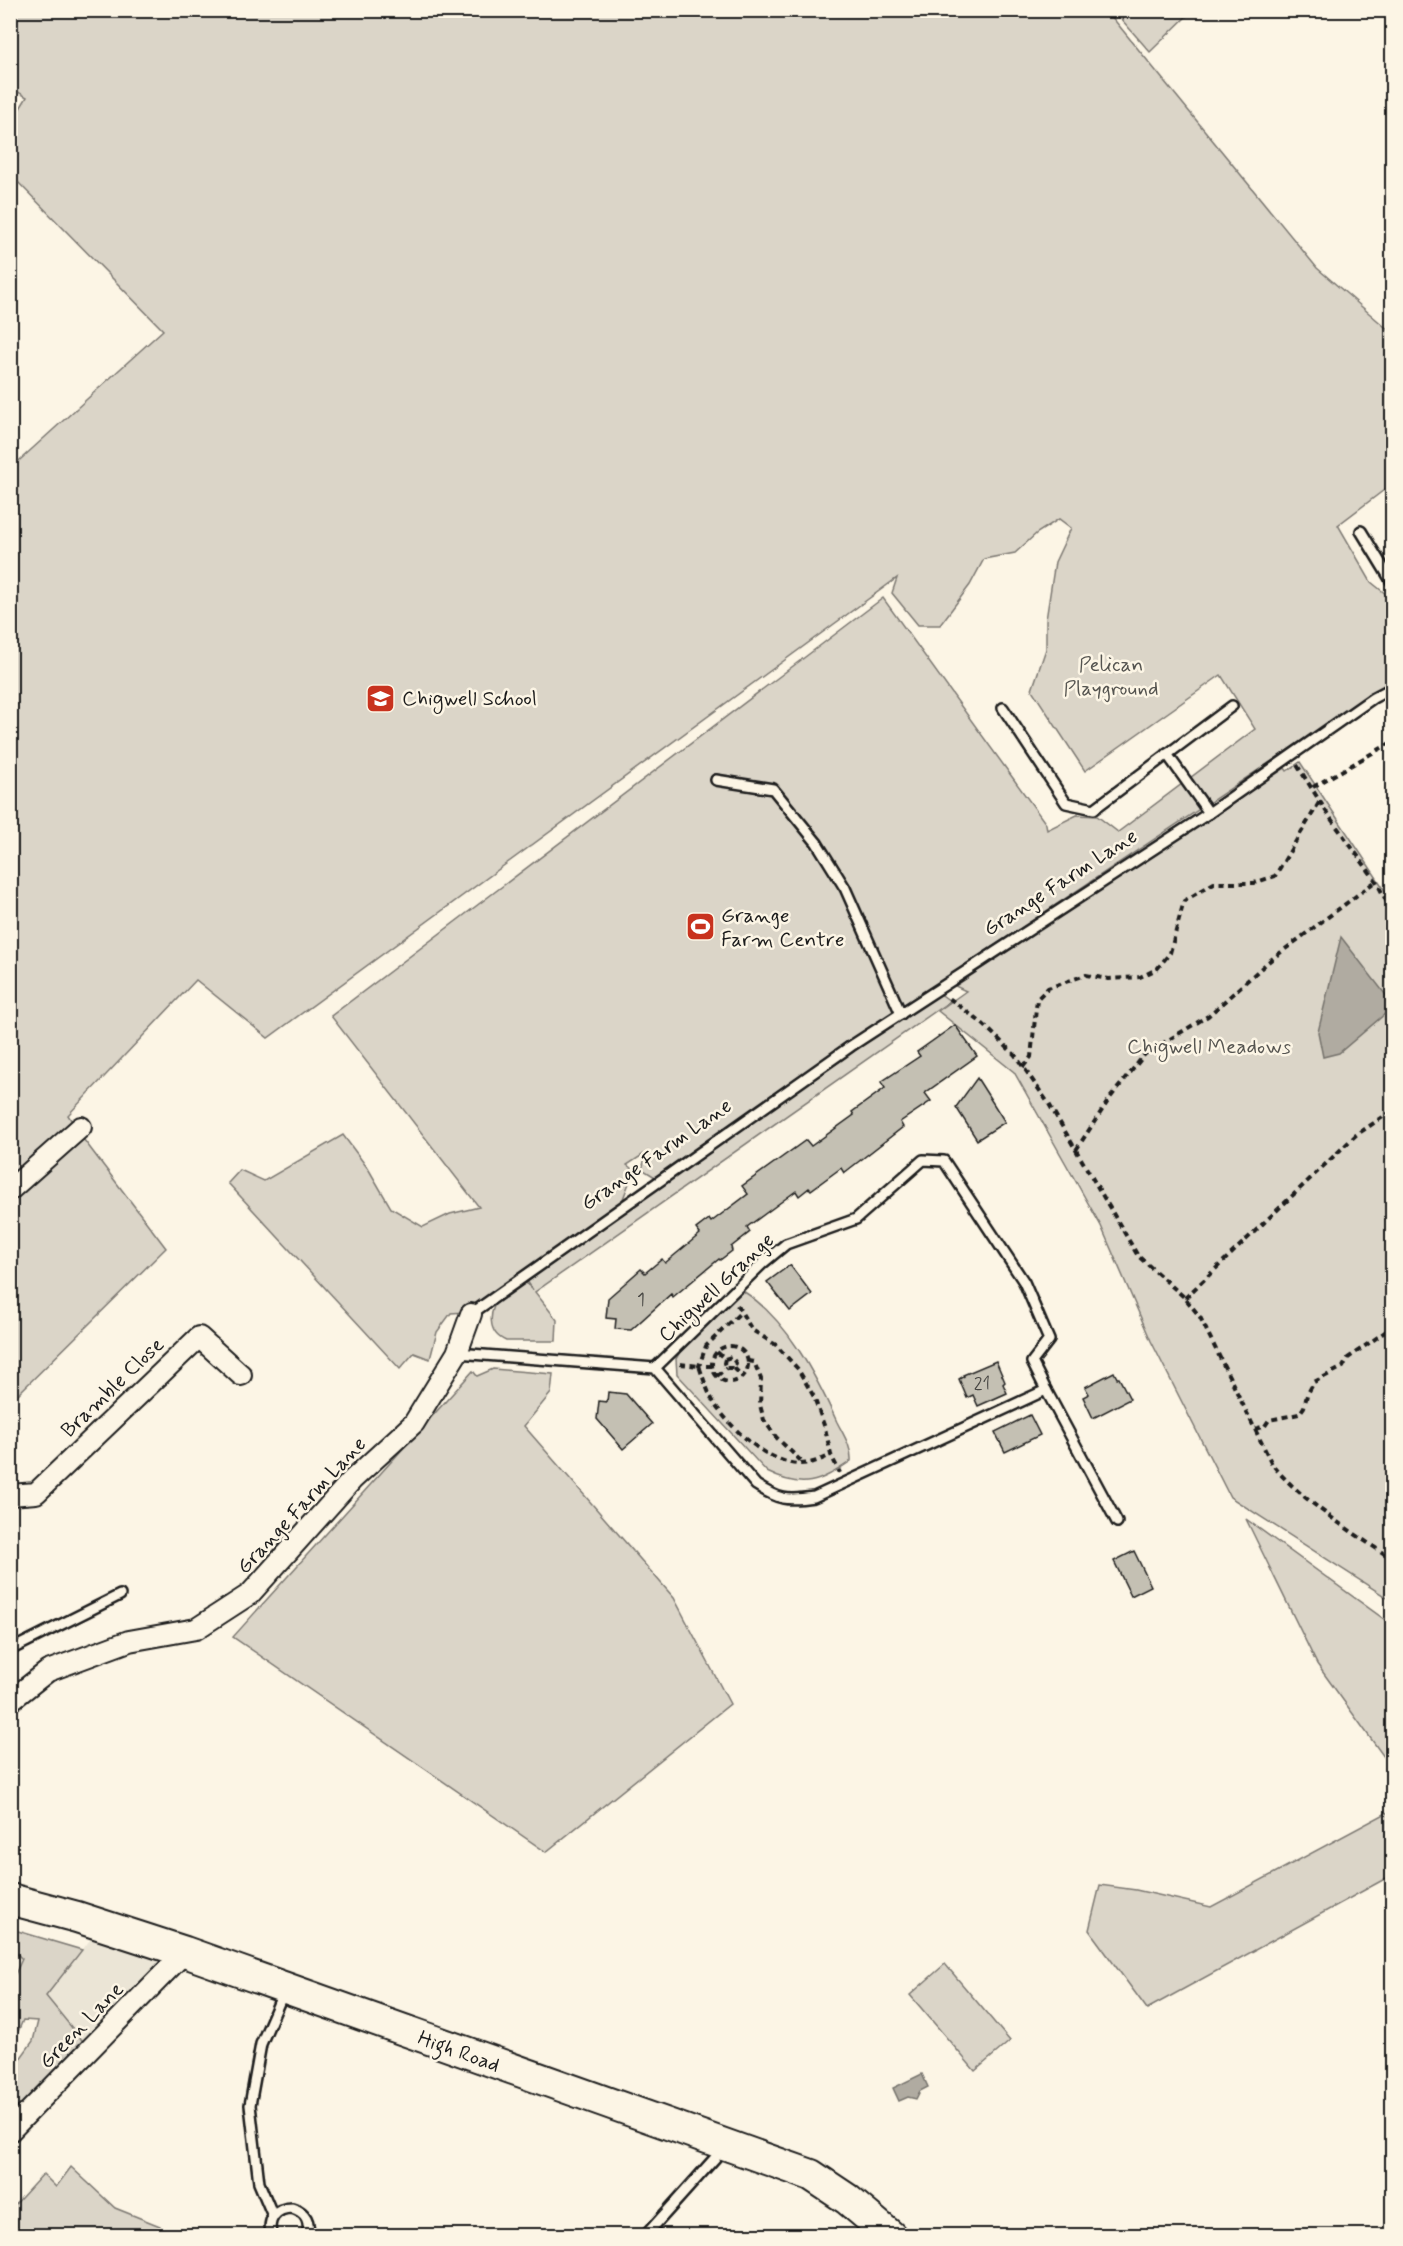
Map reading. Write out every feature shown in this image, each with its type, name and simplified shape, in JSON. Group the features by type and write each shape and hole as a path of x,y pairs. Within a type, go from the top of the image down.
{"main road":[{"name":"High Road","path":"10,1899 77,1917 185,1952 811,2175 847,2199 891,2235"}],"street":[{"path":"10,1190 81,1127"},
{"name":"Grange Farm Lane","path":"10,1701 48,1671 129,1641 196,1629 250,1594 352,1480 414,1423 457,1353 471,1314"},
{"name":"Bramble Close","path":"10,1495 36,1493 199,1337 241,1375"},
{"name":"Green Lane","path":"10,2131 185,1952"}],"lane":[{"path":"1361,531 1392,582"},
{"name":"Grange Farm Lane","path":"471,1314 851,1046 1209,813 1292,757 1373,698 1392,688"},
{"path":"1002,708 1066,803 1094,809 1232,706"},
{"path":"1167,754 1209,813"},
{"path":"716,780 772,789 817,843 844,888 901,1014"},
{"name":"Chigwell Grange","path":"655,1368 786,1244 856,1219 923,1160 944,1161 1024,1282 1049,1340 1032,1362 1117,1522"},
{"name":"Chigwell Grange","path":"457,1353 655,1368 756,1485 775,1497 796,1500 814,1497 1046,1390"},
{"path":"10,1650 120,1595"},
{"path":"273,2216 259,2183 250,2105 261,2044 286,1988"},
{"path":"645,2235 725,2146"},
{"path":"272,2235 270,2223 273,2216 285,2208 299,2210 308,2220 307,2235"}],"path":[{"path":"1313,787 1392,742"},
{"path":"1292,757 1376,881 1392,912"},
{"path":"1023,1067 1031,1057 1038,999 1048,988 1086,975 1109,979 1140,977 1157,969 1170,953 1184,901 1214,883 1254,883 1275,876 1320,801"},
{"path":"1076,1150 1110,1098 1144,1054 1208,1017 1268,962 1376,881"},
{"path":"939,990 983,1024 1015,1055 1076,1150 1137,1256 1185,1298 1200,1317 1272,1464 1280,1475 1335,1520 1392,1559"},
{"path":"1185,1298 1356,1135 1392,1111"},
{"path":"731,1294 752,1330 776,1345 798,1369 814,1397 825,1428 831,1455 845,1483"},
{"path":"741,1312 706,1346 699,1366 717,1407 740,1433 765,1453 792,1463 816,1462 831,1455"},
{"path":"1255,1430 1265,1426 1269,1420 1299,1414 1314,1382 1343,1367 1348,1358 1392,1328"},
{"path":"748,1361 743,1377 733,1382 727,1382 717,1376 712,1366 717,1352 731,1346 742,1351 748,1361 753,1362 761,1379 760,1405 764,1420 776,1437 803,1463"},
{"path":"734,1368 735,1359 742,1351"},
{"path":"717,1352 726,1359"},
{"path":"726,1359 729,1357 735,1359"},
{"path":"726,1359 724,1363 726,1368"},
{"path":"676,1364 712,1366"},
{"path":"717,1376 726,1368 734,1368 743,1377"}],"shaded area":[{"path":"1341,937 1392,1003 1392,1008 1339,1053 1323,1057 1318,1032"},
{"path":"94,1935 169,1962 86,2045 46,1996"},
{"path":"922,2074 928,2087 920,2091 916,2099 908,2097 899,2101 893,2088"}],"green space":[{"name":"Pelican Playground","path":"10,11 1107,11 1317,268 1392,333 1392,484 1338,525 1371,582 1392,599 1392,681 800,1075 655,1177 642,1169 647,1152 627,1165 631,1168 631,1178 621,1204 465,1312 451,1313 437,1332 430,1359 414,1353 400,1369 228,1183 240,1170 264,1181 343,1135 369,1170 391,1208 423,1227 450,1214 479,1207 331,1016 883,598 1046,824 1047,830 1077,815 1097,816 1118,832 1255,729 1221,675 1085,771 1032,690 1046,649 1046,620 1055,562 1071,528 1059,519 1037,533 1015,553 984,559 970,585 940,625 918,625 892,593 897,578 268,1038 196,980 68,1115 84,1140 166,1248 11,1401 11,468 163,330 11,175 11,123 27,97 11,88"},
{"path":"1114,11 1192,11 1150,52"},
{"name":"Chigwell Meadows","path":"1300,762 1392,901 1392,1601 1230,1497 1151,1341 1101,1226 1014,1072 938,1011 966,991 955,986 1285,768 1287,771"},
{"path":"939,993 950,1001 535,1292 557,1320 556,1341 506,1341 495,1333 491,1321 493,1309 505,1292 523,1280 533,1290 525,1278"},
{"path":"743,1291 773,1317 799,1350 847,1441 851,1461 820,1479 810,1482 791,1481 767,1472 677,1374 676,1359 680,1352"},
{"path":"493,1369 553,1374 551,1393 524,1426 674,1598 730,1704 546,1852 233,1637 473,1371 477,1376"},
{"path":"1246,1519 1392,1625 1392,1768 1317,1664"},
{"path":"1392,1810 1392,1875 1147,2009 1089,1930 1100,1885 1136,1890 1211,1907"},
{"path":"11,1929 82,1950 46,1996 86,2045 11,2121 12,2070 33,2041 38,2021 23,2020 11,2048 11,1983 22,1959 11,1948"},
{"path":"945,1964 1010,2041 975,2071 910,1995"},
{"path":"71,2167 115,2208 160,2226 158,2235 11,2235 11,2209 43,2174 56,2187"}],"building":[{"path":"955,1025 977,1056 925,1093 931,1101 900,1122 903,1127 844,1173 841,1168 799,1196 796,1191 747,1227 750,1232 731,1247 732,1251 673,1297 671,1294 631,1330 615,1329 616,1319 606,1318 608,1298 641,1269 645,1273 662,1259 665,1263 700,1234 696,1229 709,1219 711,1222 748,1194 742,1186 806,1140 811,1146 854,1115 852,1112 885,1088 881,1082 920,1056 917,1052"},
{"path":"977,1078 1005,1122 977,1140 956,1107"},
{"path":"790,1265 812,1294 790,1311 767,1282"},
{"path":"996,1361 1007,1393 978,1406 973,1395 967,1398 959,1379 963,1375"},
{"path":"1114,1372 1130,1399 1093,1418 1083,1397 1089,1394 1085,1387"},
{"path":"608,1392 626,1394 652,1424 623,1449 597,1419 599,1401 607,1402"},
{"path":"1030,1415 1040,1435 1005,1452 995,1432"},
{"path":"1134,1551 1151,1586 1131,1596 1114,1561"}],"place":[{"name":"Chigwell School","path":"381,698"},
{"name":"Grange Farm Centre","path":"700,927"}]}
